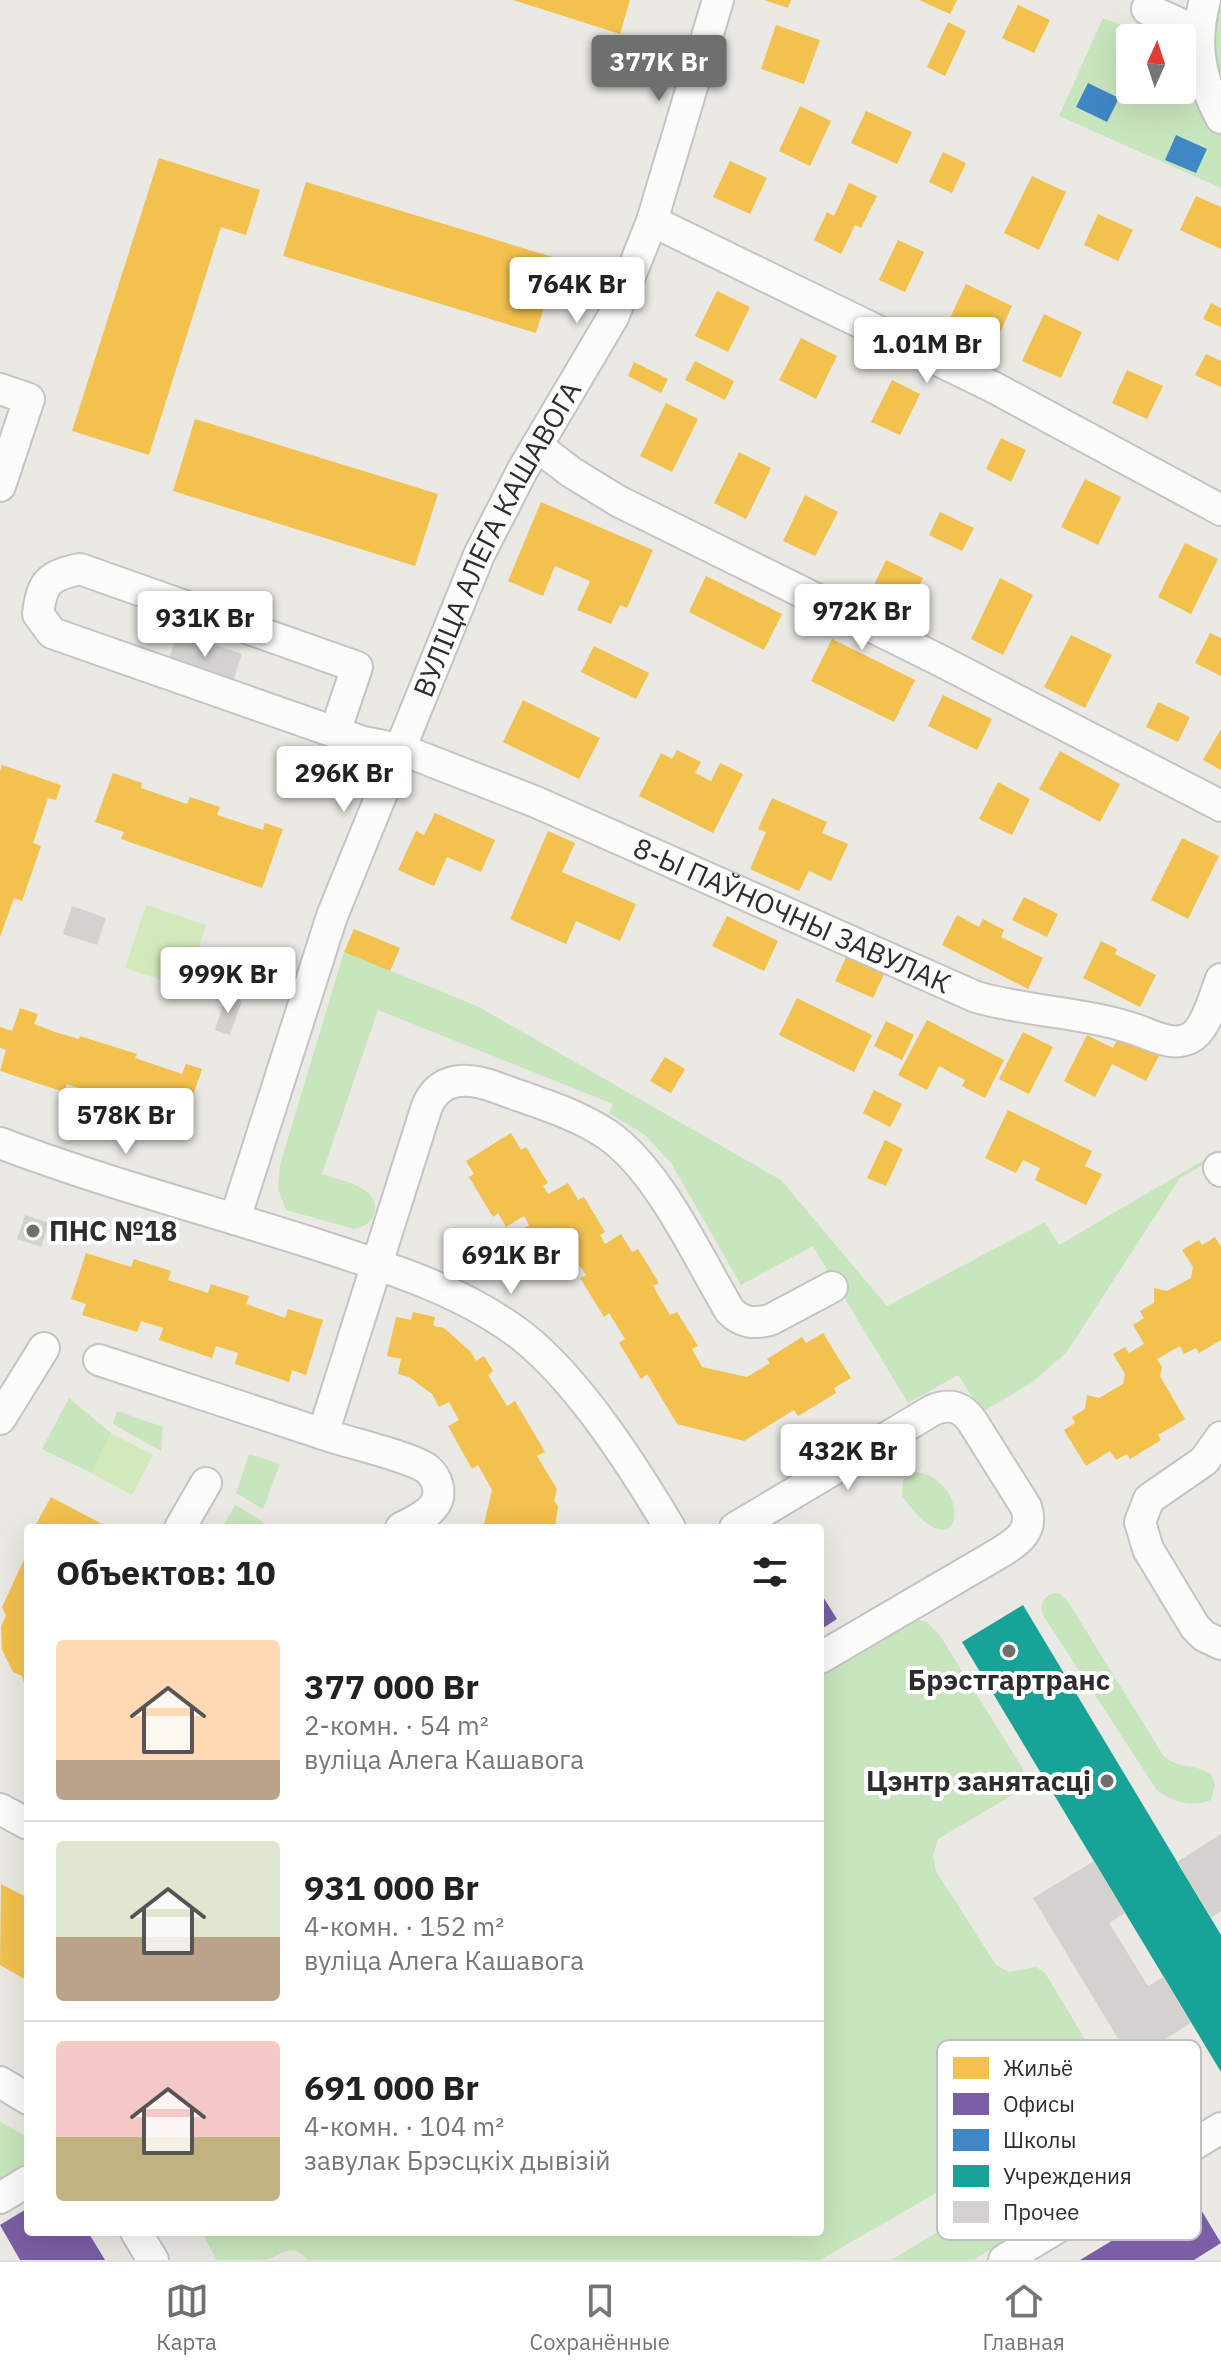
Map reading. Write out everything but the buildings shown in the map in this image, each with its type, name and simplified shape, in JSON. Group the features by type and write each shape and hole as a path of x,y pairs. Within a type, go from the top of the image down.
{"street":[{"name":"ВУЛІЦА АЛЕГА КАШАВОГА","path":"235,1219 332,916 479,555 537,446 613,317 652,221 718,0"},
{"path":"1205,0 1198,32 1200,68 1208,94 1221,118"},
{"path":"1142,3 1198,32"},
{"path":"652,221 993,387 1221,510"},
{"path":"0,389 29,399 0,486"},
{"path":"537,446 571,472 618,501 941,661 1221,806"},
{"name":"8-Ы ПАЎНОЧНЫ ЗАВУЛАК","path":"335,732 357,667 80,569 54,575 41,592 38,614 52,633 363,742 400,749 536,802 976,997 1097,1018 1167,1041 1181,1042 1195,1036 1221,979"},
{"path":"323,1434 432,1096 447,1084 478,1081 580,1120 630,1154 657,1188 737,1318 759,1323 770,1320 832,1287"},
{"path":"9,1150 378,1265 468,1302 523,1337 568,1382 667,1524"},
{"path":"0,1419 44,1348"},
{"path":"99,1360 414,1463 432,1474 439,1491 436,1503 426,1514 408,1524"},
{"path":"742,1524 933,1410 951,1406 967,1414 1026,1507 1028,1529 1017,1541 824,1656"},
{"path":"1221,1437 1204,1461 1149,1499 1142,1510 1140,1522 1148,1549 1195,1627 1204,1636 1221,1644"},
{"path":"182,1524 206,1483"},
{"path":"0,1809 24,1822"},
{"path":"0,2082 24,2097"},
{"path":"1201,2140 1221,2128"},
{"path":"0,2198 24,2183"},
{"path":"138,2236 153,2260"},
{"path":"1004,2260 1037,2240"}],"green space":[{"path":"1214,0 1221,0 1221,100 1208,30"},
{"path":"1103,18 1119,24 1116,24 1116,104 1196,104 1196,67 1221,131 1221,188 1059,116"},
{"path":"146,905 206,925 186,988 125,968"},
{"path":"344,952 477,1006 781,1180 887,1306 1045,1222 1059,1245 1221,1150 1221,1155 1180,1178 1066,1353 1031,1383 982,1412 958,1375 908,1403 813,1246 741,1285 671,1163 645,1135 609,1113 613,1104 378,1010 322,1174 366,1191 375,1205 373,1217 354,1229 286,1210 278,1189 280,1165"},
{"path":"69,1398 111,1433 91,1473 42,1449"},
{"path":"117,1411 163,1427 161,1451 113,1424"},
{"path":"111,1433 153,1455 132,1495 91,1473"},
{"path":"249,1454 280,1464 263,1509 236,1493"},
{"path":"918,1472 936,1480 948,1493 954,1507 954,1520 948,1528 938,1529 922,1519 902,1496 903,1480"},
{"path":"235,1505 264,1524 224,1524"},
{"path":"1059,1593 1067,1600 1163,1755 1174,1763 1211,1774 1215,1785 1211,1800 1182,1802 1156,1789 1043,1615 1044,1599"},
{"path":"915,1619 927,1622 941,1637 1023,1769 1023,1780 1014,1794 938,1839 933,1856 936,1871 996,1965 1009,1972 1036,1967 1045,1973 1086,2040 937,2040 937,2192 820,2260 308,2260 290,2250 262,2260 217,2260 203,2236 824,2236 824,1668"},
{"path":"0,2122 24,2135 24,2171 0,2180"},
{"path":"937,2232 937,2240 1005,2240 974,2260 891,2260"}],"place":[{"name":"ПНС №18","path":"33,1231"},
{"name":"Брэстгартранс","path":"1009,1651"},
{"name":"Цэнтр занятасці","path":"1107,1781"}]}
